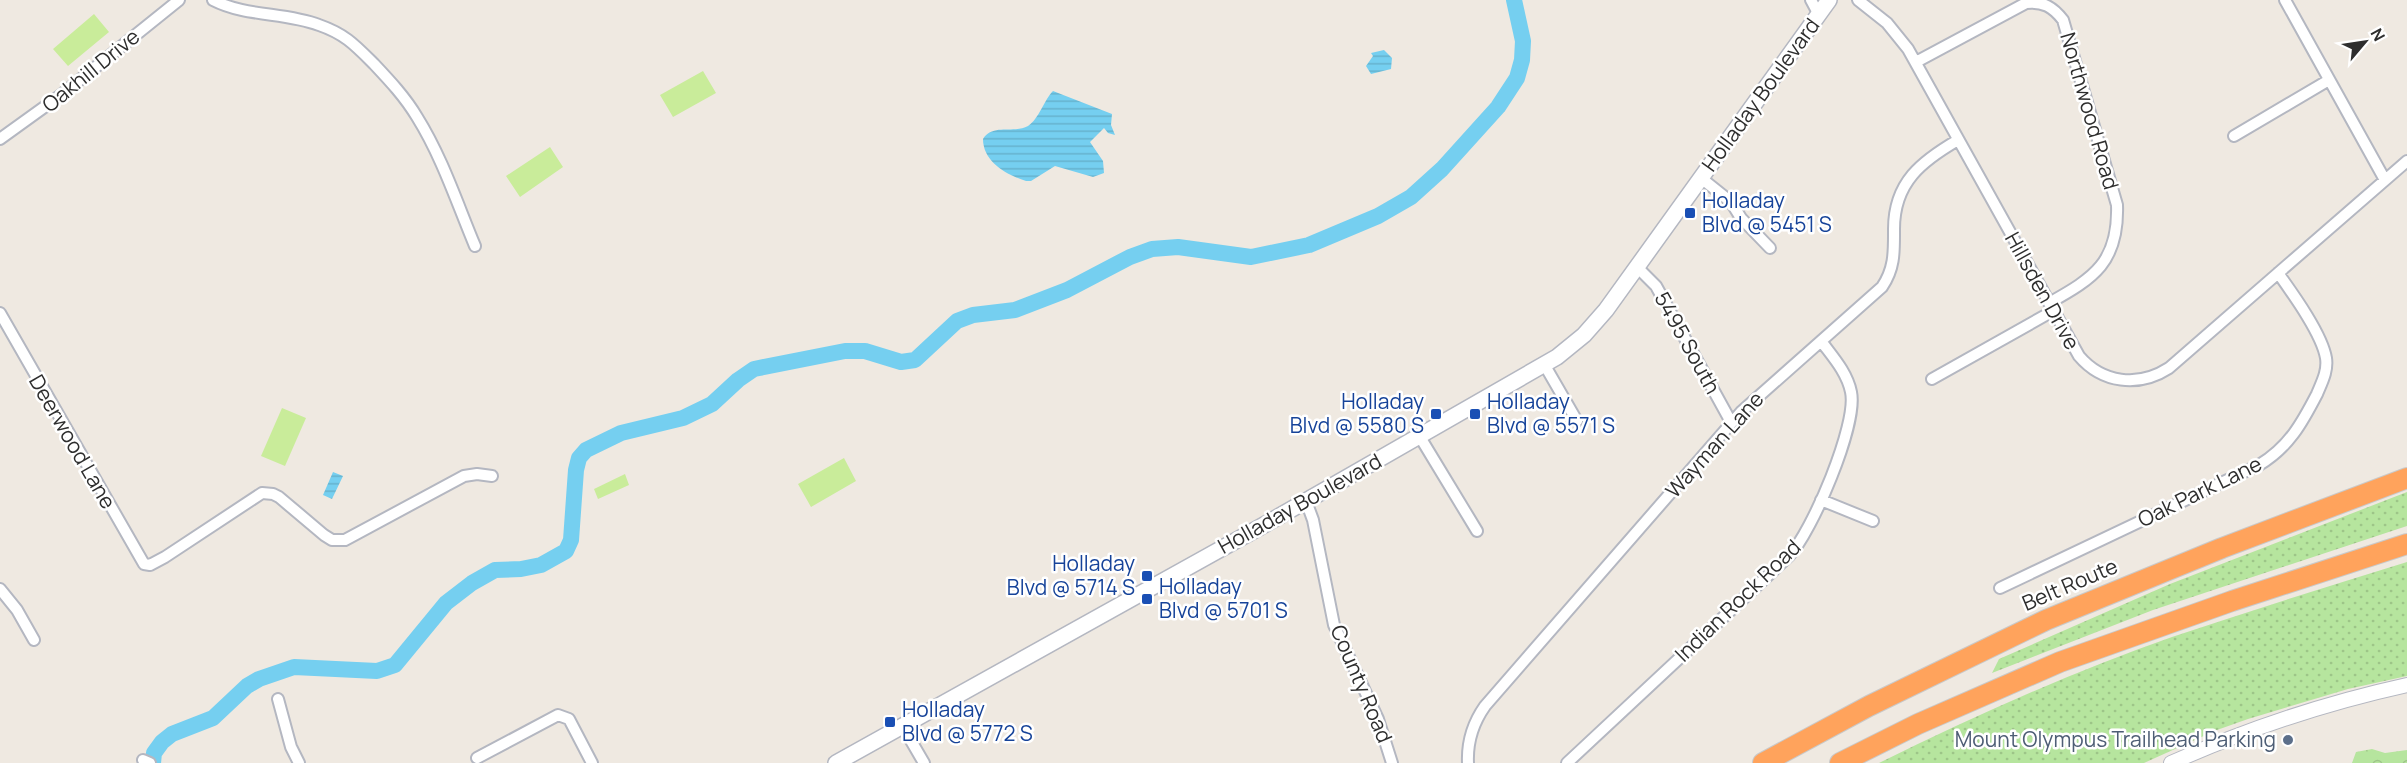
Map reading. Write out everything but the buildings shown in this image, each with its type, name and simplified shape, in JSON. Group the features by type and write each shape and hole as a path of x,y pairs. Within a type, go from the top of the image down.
{"highway":[{"name":"Belt Route","path":"1763,763 1869,706 2046,620 2222,548 2407,478"},
{"path":"1840,763 1918,724 2060,662 2232,601 2407,544"}],"main road":[{"name":"Holladay Boulevard","path":"836,763 1420,437 1567,350 1592,327 1637,267 1829,0"}],"street":[{"name":"Oakhill Drive","path":"0,139 46,107 179,0"},
{"path":"213,0 246,12 297,18 316,23 337,31 349,39 396,87 416,115 441,165 475,246"},
{"path":"1811,0 1819,15"},
{"name":"Hillsden Drive","path":"1858,0 1879,15 1895,32 1916,62 2074,349 2090,368 2114,379 2139,380 2155,376 2175,363 2407,161"},
{"path":"2285,0 2385,180"},
{"name":"Northwood Road","path":"1916,62 2026,3 2037,2 2048,5 2063,20 2115,198 2118,221 2116,237 2101,267 2088,280 2051,307 1932,379"},
{"path":"2234,136 2330,80"},
{"name":"Wayman Lane","path":"1468,763 1470,737 1485,706 1731,422 1877,292 1886,281 1894,258 1894,227 1897,206 1904,186 1924,162 1959,140"},
{"path":"1701,178 1727,198 1741,218 1770,248"},
{"name":"5495 South","path":"1637,267 1656,286 1731,422"},
{"name":"Oak Park Lane","path":"2000,588 2259,465 2287,444 2303,422 2325,376 2327,364 2325,353 2309,321 2278,273"},
{"name":"Deerwood Lane","path":"0,313 144,564 150,565 165,558 262,493 279,497 324,536 340,541 351,538 464,476 477,474 492,476"},
{"name":"Indian Rock Road","path":"1567,763 1789,556 1804,537 1847,433 1852,402 1846,377 1821,341"},
{"path":"1544,364 1578,421"},
{"path":"1420,437 1476,531"},
{"path":"1821,500 1873,521"},
{"name":"County Road","path":"1306,501 1315,528 1334,625 1375,711 1392,763"},
{"path":"0,589 17,610 34,640"},
{"path":"2170,763 2277,721 2345,700 2407,685"},
{"path":"278,699 291,747 299,763"},
{"path":"477,758 558,715 569,719 592,763"},
{"path":"903,727 924,763"}],"green space":[{"path":"94,14 109,32 68,66 53,49"},
{"path":"703,71 716,93 673,117 660,95"},
{"path":"550,147 563,167 520,197 506,176"},
{"path":"282,408 306,418 285,466 261,456"},
{"path":"844,458 856,481 811,507 798,484"},
{"path":"625,474 629,485 598,499 594,489"},
{"path":"2407,492 2407,526 2153,610 1992,673 1999,659 2170,584"},
{"path":"2407,562 2407,676 2348,689 2248,719 2217,730 2144,763 1879,763 1951,728 2097,665 2172,637"},
{"path":"2372,749 2385,753 2407,750 2407,763 2352,763 2356,752"}],"water":[{"path":"1384,50 1392,58 1391,69 1371,74 1366,66 1373,56 1371,53"},
{"path":"1053,91 1112,114 1111,125 1115,135 1108,133 1104,128 1090,142 1103,161 1104,173 1093,177 1055,166 1031,181 1026,181 1004,171 987,154 983,139 987,134 992,131 1028,126"},
{"path":"333,472 343,476 332,499 323,495"}],"waterway":[{"path":"153,763 154,753 172,734 213,718 247,686 259,679 294,667 377,671 395,665 446,603 472,583 495,570 521,569 541,565 566,551 571,540 576,470 579,458 586,450 621,433 683,418 712,404 754,369 845,351 865,351 901,362 915,360 957,321 973,315 1015,310 1067,290 1130,257 1152,249 1178,247 1251,257 1309,245 1378,216 1411,197 1442,169 1498,107 1517,78 1522,60 1523,41 1514,0"}],"place":[{"name":"Holladay Blvd @ 5451 S","path":"1690,213"},
{"name":"Holladay Blvd @ 5580 S","path":"1436,414"},
{"name":"Holladay Blvd @ 5571 S","path":"1475,414"},
{"name":"Holladay Blvd @ 5714 S","path":"1147,576"},
{"name":"Holladay Blvd @ 5701 S","path":"1147,599"},
{"name":"Holladay Blvd @ 5772 S","path":"890,722"},
{"name":"Mount Olympus Trailhead Parking","path":"2288,740"}]}
